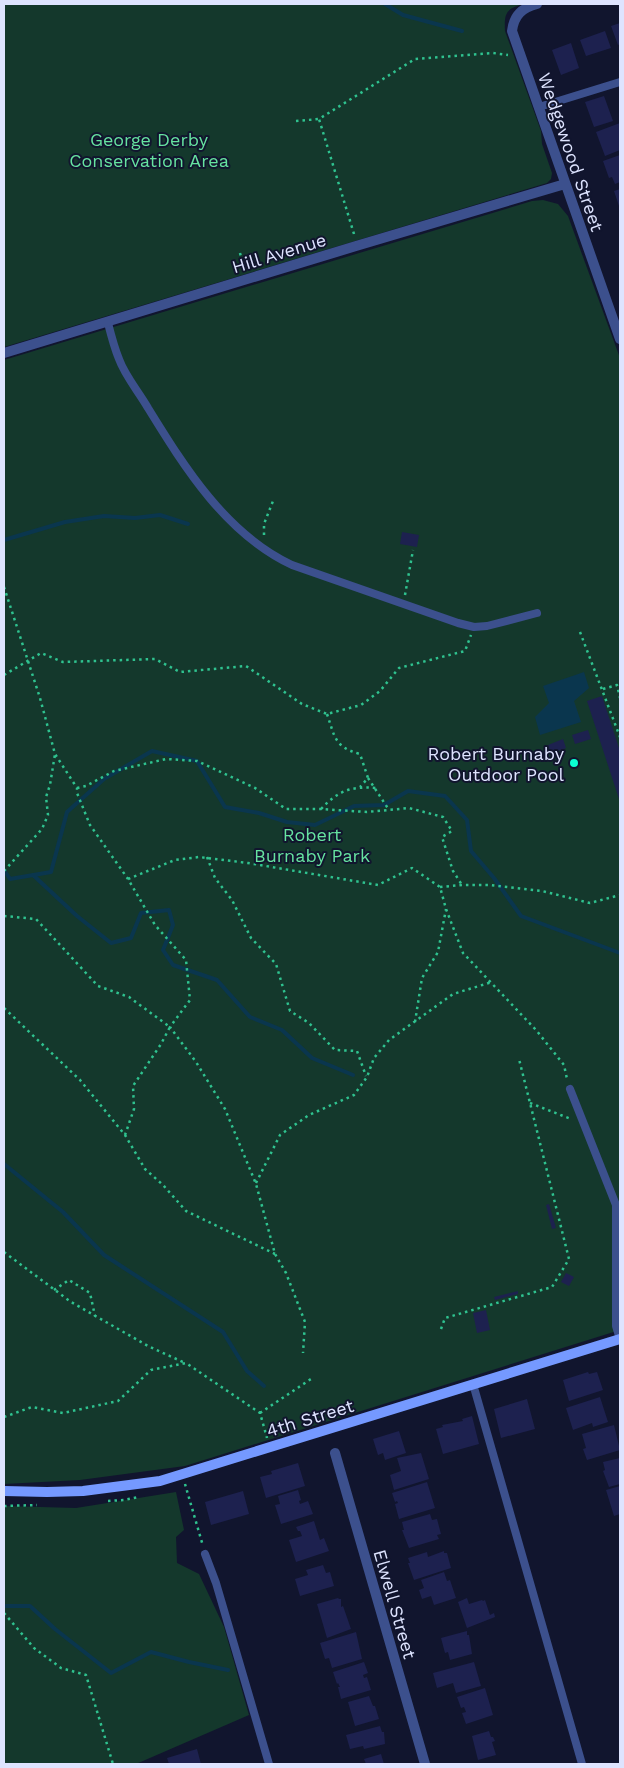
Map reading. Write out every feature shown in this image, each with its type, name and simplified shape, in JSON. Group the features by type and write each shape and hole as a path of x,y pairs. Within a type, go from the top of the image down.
{"street":[{"name":"Wedgewood Street","path":"537,4 526,7 519,13 514,20 512,31 620,339"},
{"name":"Hill Avenue","path":"4,353 565,184"},
{"name":"4th Street","path":"4,1491 83,1491 132,1486 182,1476 620,1339"},
{"name":"Elwell Street","path":"335,1453 425,1764"}],"lane":[{"path":"539,107 620,82"},
{"path":"108,323 119,361 173,448 225,516 274,557 292,566 474,627 487,626 537,613"},
{"path":"570,1089 616,1205 616,1326 620,1339"},
{"path":"473,1384 582,1764"},
{"path":"205,1554 216,1583 269,1764"}],"path":[{"path":"296,121 319,120 415,59 493,52 508,55 519,51"},
{"path":"319,120 352,222 356,246"},
{"path":"240,253 246,280"},
{"path":"263,549 264,524 273,501"},
{"path":"403,603 413,550"},
{"path":"4,587 40,698 55,754 77,788 77,794 90,825 128,879 155,925 186,960 190,1000 133,1086 134,1109 125,1135"},
{"path":"4,675 41,653 63,662 155,659 180,672 246,666 302,704 326,714 361,705 380,691 399,668 466,651 474,627"},
{"path":"580,632 620,738"},
{"path":"603,689 616,685 620,698"},
{"path":"326,714 337,741 346,750 360,754 368,778 388,809"},
{"path":"4,871 42,829 48,815 46,797 55,754"},
{"path":"77,788 86,786 114,771 166,759 198,761 255,788 286,809 367,812 409,808 443,817 452,831 442,837 454,871 462,884"},
{"path":"360,787 368,778"},
{"path":"321,809 334,795 360,787 376,788"},
{"path":"128,879 175,860 208,857 378,885 412,868 440,887 446,909 463,952 536,1030 564,1065 570,1089"},
{"path":"208,857 215,878 232,900 251,938 276,964 290,1011 309,1023 335,1050 358,1051 367,1078"},
{"path":"440,887 462,884 489,885 542,891 590,903 620,895"},
{"path":"414,1022 422,978 438,952 446,909"},
{"path":"4,916 36,920 98,986 128,998 170,1028 196,1062 224,1109 256,1184 275,1254 286,1273 305,1322 303,1353"},
{"path":"256,1184 280,1135 309,1114 354,1095 367,1078 374,1058 389,1040 453,994 492,982"},
{"path":"4,1008 80,1080 125,1135 145,1170 163,1185 186,1211 275,1254"},
{"path":"441,1328 445,1318 552,1287 568,1259 519,1060"},
{"path":"530,1103 584,1124"},
{"path":"4,1252 72,1302 148,1346 186,1363 260,1413 270,1448"},
{"path":"54,1290 69,1280 90,1293 95,1316"},
{"path":"4,1417 32,1407 63,1413 118,1401 151,1370 186,1363"},
{"path":"260,1413 314,1377"},
{"path":"182,1476 205,1554"},
{"path":"4,1613 34,1648 61,1668 86,1675 113,1764"}],"green space":[{"name":"George Derby Conservation Area","path":"4,4 523,4 507,13 505,31 541,131 542,144 552,173 551,179 547,183 4,347"},
{"name":"Robert Burnaby Park","path":"543,200 558,204 568,216 620,358 620,1330 185,1466 80,1480 4,1484 4,360 532,201"},
{"path":"176,1492 184,1530 176,1537 177,1563 199,1574 224,1627 249,1715 136,1764 4,1764 4,1506 76,1508"}],"water":[{"path":"584,672 589,688 574,701 581,722 540,735 535,717 549,703 543,686"}],"building":[{"path":"620,23 620,44 618,45 611,26"},
{"path":"605,31 611,48 586,56 580,40"},
{"path":"571,43 579,68 561,75 552,50"},
{"path":"604,96 613,121 594,127 585,102"},
{"path":"620,123 620,150 605,156 596,132"},
{"path":"620,155 620,182 615,184 612,177 609,178 603,161"},
{"path":"620,189 620,209 614,191"},
{"path":"402,532 419,535 417,547 400,544"},
{"path":"602,696 620,751 620,802 587,701"},
{"path":"588,730 591,739 575,744 572,735"},
{"path":"563,739 566,748 551,754 548,745"},
{"path":"549,1204 556,1228 552,1229 546,1205"},
{"path":"566,1273 574,1277 569,1286 561,1282"},
{"path":"518,1291 518,1294 495,1300 494,1297"},
{"path":"486,1310 490,1330 477,1333 473,1313"},
{"path":"588,1372 589,1374 597,1372 603,1390 569,1401 563,1380"},
{"path":"600,1397 608,1422 593,1427 592,1423 573,1430 566,1408"},
{"path":"527,1399 535,1429 501,1438 494,1409"},
{"path":"472,1416 479,1444 443,1454 436,1429 443,1427 442,1425 463,1421 462,1419"},
{"path":"614,1425 620,1450 587,1460 583,1449 586,1448 582,1434"},
{"path":"399,1431 406,1453 385,1460 383,1453 378,1455 373,1439"},
{"path":"421,1453 429,1479 394,1490 390,1475 401,1471 397,1458"},
{"path":"620,1458 620,1484 609,1487 603,1471 605,1470 603,1462"},
{"path":"298,1463 305,1486 266,1498 260,1477 272,1474 271,1471"},
{"path":"427,1482 435,1508 399,1519 395,1504 398,1503 397,1501 395,1502 392,1493"},
{"path":"620,1486 620,1514 614,1516 606,1490"},
{"path":"298,1490 301,1500 299,1501 300,1504 308,1501 313,1514 281,1524 275,1505 280,1504 278,1496"},
{"path":"243,1491 249,1514 211,1525 205,1502"},
{"path":"430,1514 432,1520 437,1519 441,1534 437,1535 439,1539 409,1548 402,1530 404,1530 402,1522"},
{"path":"314,1521 320,1540 324,1538 329,1551 296,1562 289,1540 302,1536 296,1527"},
{"path":"444,1551 444,1553 447,1553 451,1568 414,1580 408,1558 427,1552 428,1557"},
{"path":"323,1565 326,1573 330,1572 334,1586 300,1596 295,1579 308,1575 306,1570"},
{"path":"444,1572 447,1581 450,1580 456,1598 434,1605 431,1596 422,1599 419,1590 424,1588 421,1580"},
{"path":"338,1598 341,1599 341,1607 343,1606 351,1629 327,1638 317,1604"},
{"path":"467,1598 469,1604 485,1600 490,1615 494,1613 495,1617 467,1628 458,1602"},
{"path":"467,1631 472,1654 450,1660 448,1652 445,1653 441,1638"},
{"path":"356,1632 362,1659 332,1668 329,1658 325,1659 320,1643"},
{"path":"364,1662 368,1673 363,1675 364,1678 367,1677 371,1690 341,1699 338,1687 340,1687 333,1672"},
{"path":"474,1662 481,1686 456,1693 453,1683 437,1688 433,1673"},
{"path":"485,1688 493,1715 466,1724 462,1713 466,1712 464,1707 461,1708 457,1697"},
{"path":"369,1696 373,1706 375,1706 379,1719 355,1726 348,1702"},
{"path":"380,1726 382,1732 384,1732 385,1744 364,1749 363,1746 350,1749 346,1735"},
{"path":"489,1731 495,1741 492,1742 496,1755 478,1760 472,1736"},
{"path":"197,1749 201,1764 169,1764 167,1758"},
{"path":"381,1754 384,1764 366,1764 364,1759"}],"waterway":[{"path":"385,4 403,15 462,31"},
{"path":"4,540 65,522 104,516 135,518 160,515 188,524"},
{"path":"4,870 10,879 51,872 67,812 104,779 152,751 197,761 225,807 259,813 287,822 315,825 354,806 384,805 408,791 445,796 467,820 471,851 494,878 521,916 620,953"},
{"path":"33,875 77,916 111,943 131,938 141,913 169,910 173,925 163,950 173,965 217,980 250,1017 282,1030 312,1058 353,1075"},
{"path":"4,1164 63,1212 104,1255 223,1332 247,1371 264,1386"},
{"path":"4,1606 30,1606 55,1629 111,1673 151,1652 228,1670"}],"place":[{"name":"Robert Burnaby Outdoor Pool","path":"574,763"}]}
